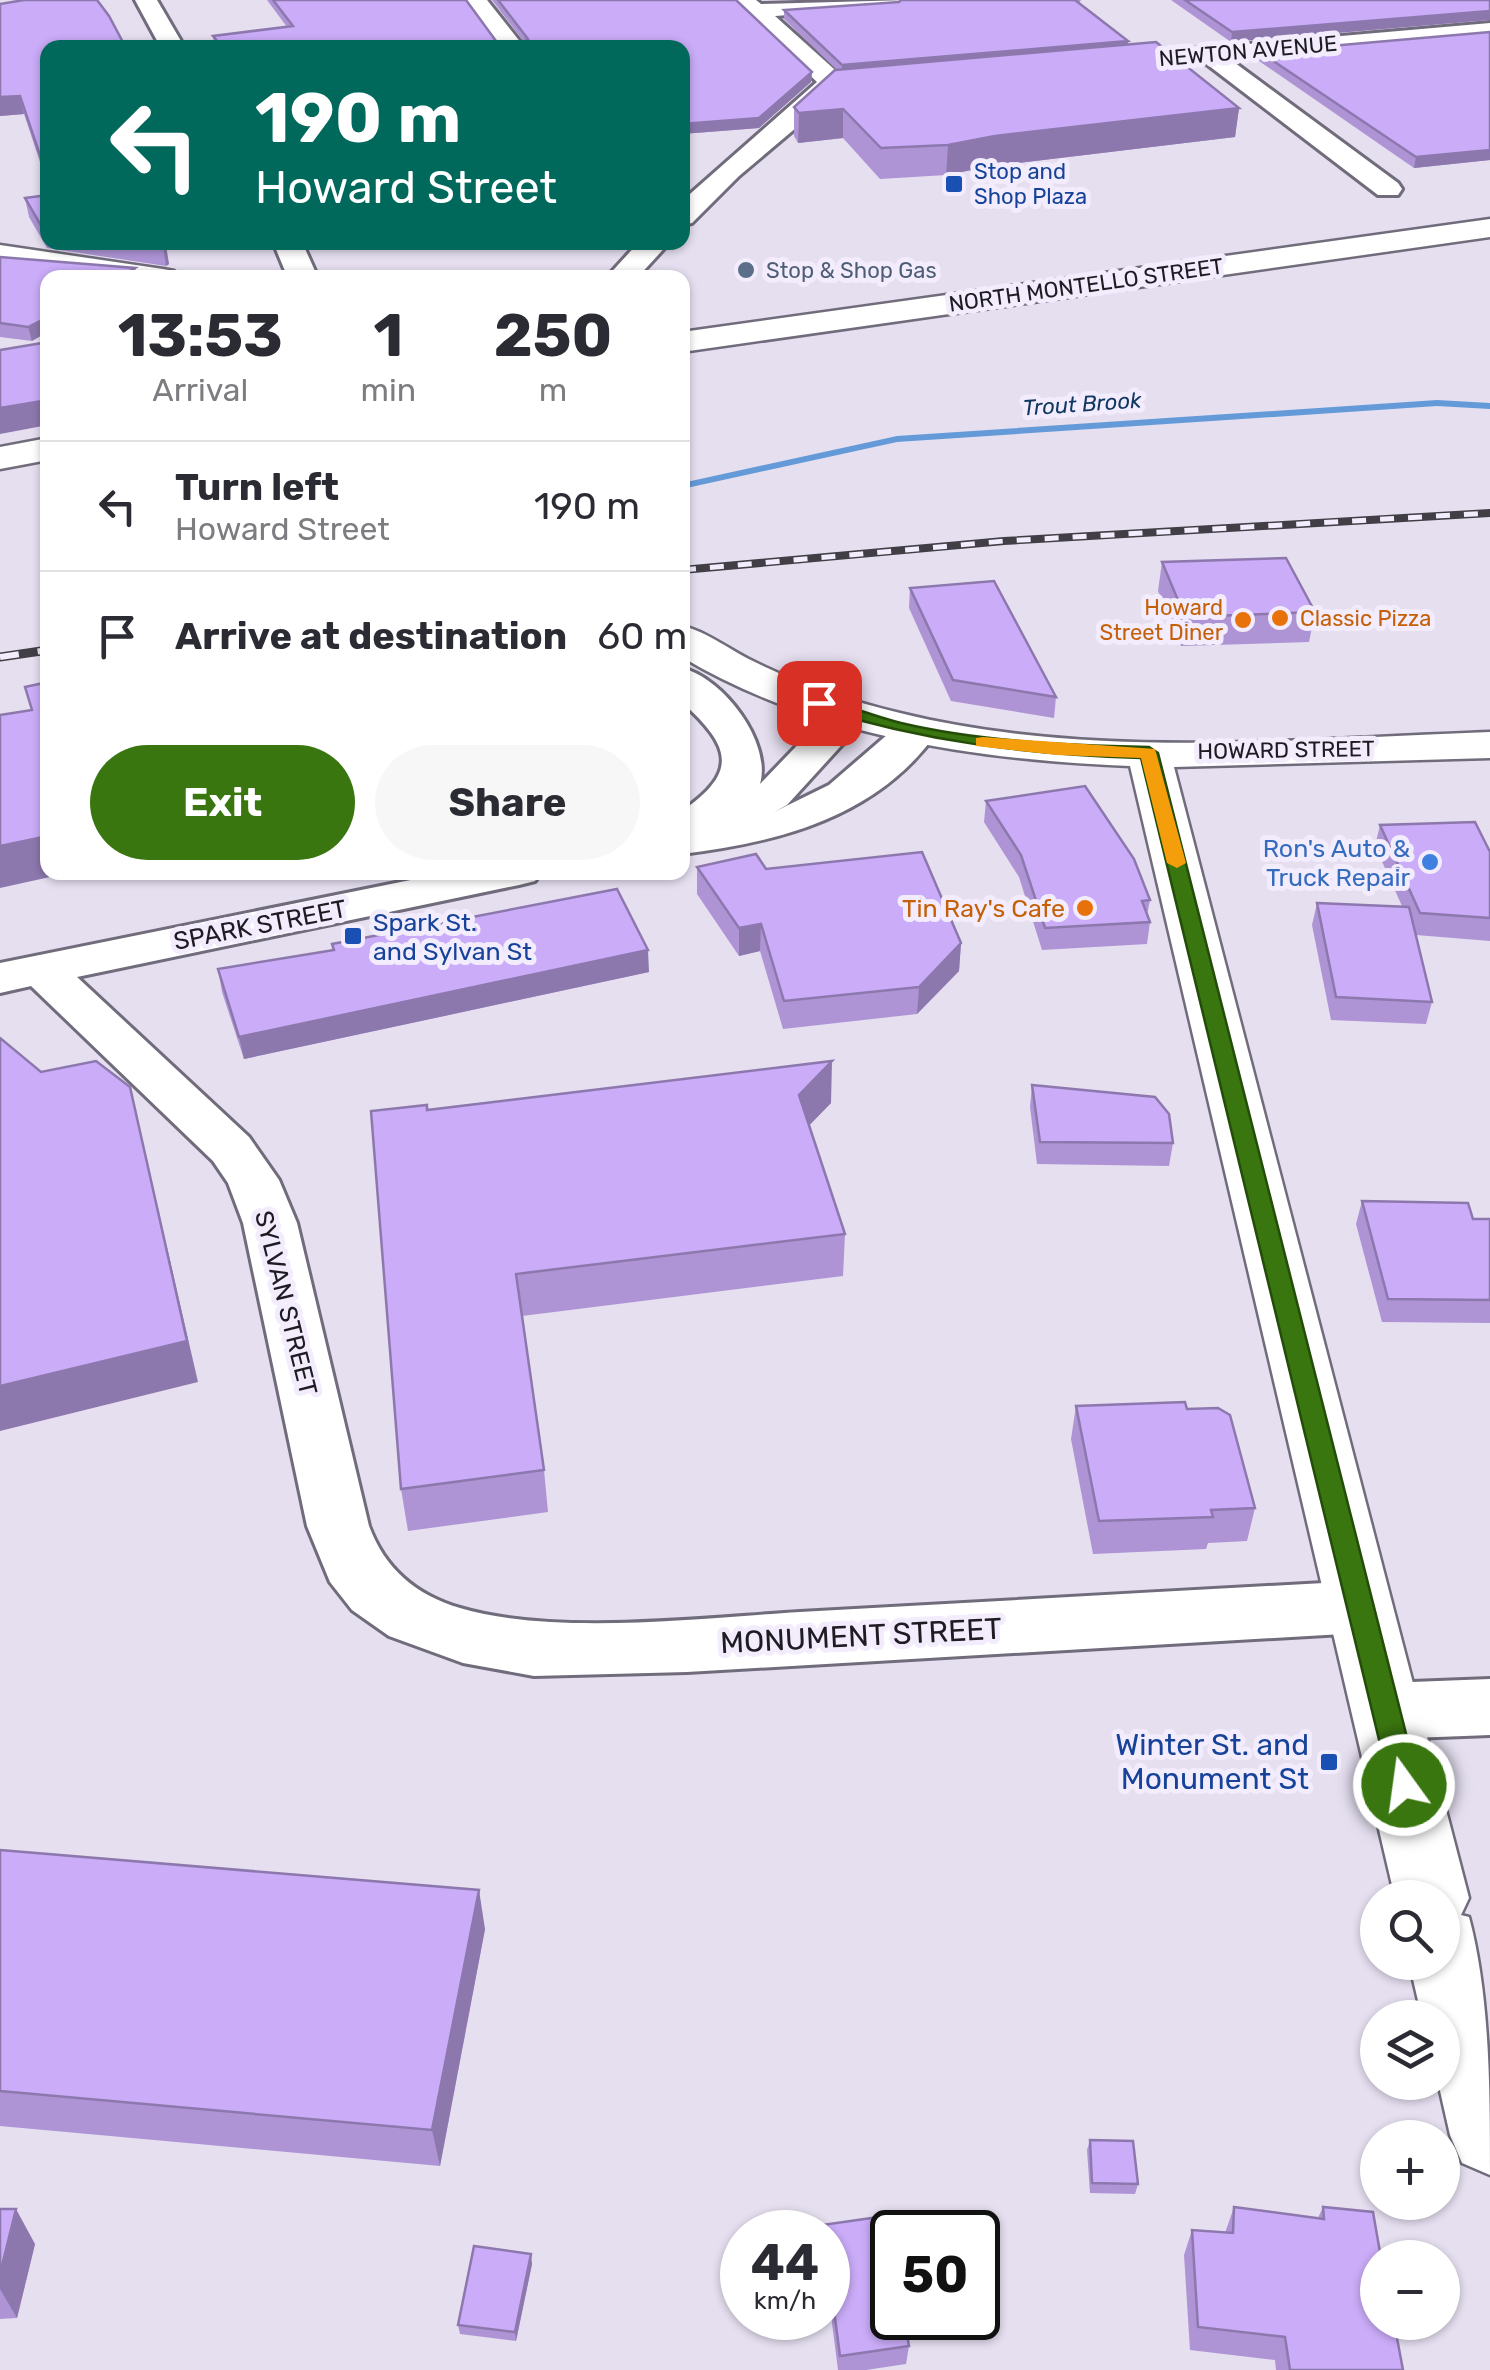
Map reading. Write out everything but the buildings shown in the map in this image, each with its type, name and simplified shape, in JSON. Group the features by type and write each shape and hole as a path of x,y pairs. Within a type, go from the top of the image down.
{"main road":[{"name":"NORTH MONTELLO STREET","path":"690,341 1490,228"},
{"path":"0,254 109,270"},
{"path":"0,458 40,450"},
{"name":"HOWARD STREET","path":"690,643 737,670 850,714 917,731 1057,750 1149,753 1490,746"},
{"path":"1149,753 1428,1880"},
{"path":"1451,1980 1490,2135"}],"street":[{"path":"146,0 168,40"},
{"path":"475,0 507,40"},
{"path":"750,6 898,0"},
{"path":"690,209 730,170 836,87 750,6"},
{"name":"NEWTON AVENUE","path":"1074,66 1490,30"},
{"path":"1446,34 1476,51"},
{"path":"1208,54 1388,189"},
{"path":"628,270 648,250"},
{"path":"690,688 731,726 743,748 744,768 735,791 690,829"},
{"path":"690,832 735,816 772,796 850,714"},
{"path":"690,835 730,836 831,803 879,767 917,731"},
{"name":"SPARK STREET","path":"21,974 481,880"},
{"name":"SYLVAN STREET","path":"21,974 230,1149 254,1180 270,1223 338,1526 352,1564 374,1592"},
{"name":"MONUMENT STREET","path":"374,1592 411,1618 463,1636 534,1649 687,1646 1360,1607"},
{"path":"1386,1710 1490,1707"}],"waterway":[{"name":"Trout Brook","path":"690,484 897,439 1437,403 1490,406"}],"railway":[{"path":"690,569 1004,541 1490,513"},
{"path":"0,657 40,651"}],"slow traffic":[{"path":"983,742 1057,750 1149,753 1177,863"}],"place":[{"name":"Stop and Shop Plaza","path":"954,184"},
{"name":"Stop & Shop Gas","path":"746,270"},
{"name":"Classic Pizza","path":"1280,618"},
{"name":"Howard Street Diner","path":"1243,620"},
{"name":"Ron's Auto & Truck Repair","path":"1430,862"},
{"name":"Tin Ray's Cafe","path":"1085,908"},
{"name":"Spark St. and Sylvan St","path":"353,936"},
{"name":"Winter St. and Monument St","path":"1329,1762"}],"route":[{"path":"819,703 896,727 947,737 1057,750 1149,753 1404,1785"}]}
